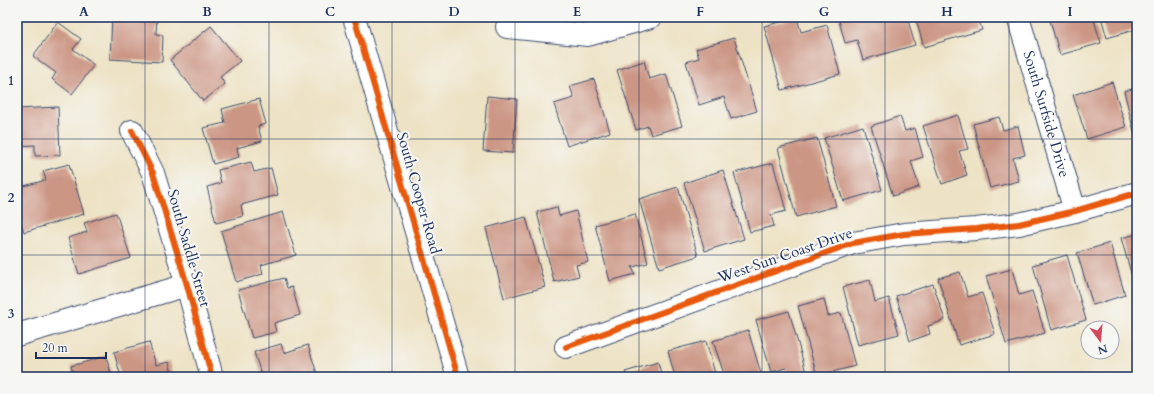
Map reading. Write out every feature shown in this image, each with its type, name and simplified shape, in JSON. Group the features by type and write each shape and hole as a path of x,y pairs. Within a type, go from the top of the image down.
{"street":[{"name":"South Cooper Road","path":"354,17 458,377"},
{"path":"507,27 588,35 651,17"},
{"name":"South Surfside Drive","path":"1018,17 1076,211"},
{"name":"South Saddle Street","path":"132,131 153,174 187,285 212,377"},
{"name":"West Sun Coast Drive","path":"566,347 853,243 904,234 976,229 1019,224 1076,211 1137,193"},
{"path":"17,335 187,285"}],"building":[{"path":"112,17 157,17 156,34 163,35 162,62 110,59"},
{"path":"838,17 907,17 915,45 863,60 857,40 845,43"},
{"path":"915,17 978,17 982,30 924,47"},
{"path":"1049,17 1093,17 1101,43 1060,55"},
{"path":"1101,17 1137,17 1137,29 1107,38"},
{"path":"797,18 801,32 827,25 840,74 782,90 764,26"},
{"path":"58,22 81,39 73,49 94,65 72,94 52,79 56,73 33,56"},
{"path":"211,26 240,61 220,77 225,84 203,101 170,60"},
{"path":"734,38 757,111 731,119 724,97 699,105 686,62 699,58 696,49"},
{"path":"644,61 649,79 666,74 682,126 651,135 648,126 636,130 617,70"},
{"path":"594,79 610,132 567,146 554,104 574,98 570,86"},
{"path":"1112,82 1126,127 1087,139 1073,95"},
{"path":"1137,88 1137,140 1136,140 1124,91"},
{"path":"487,96 517,99 513,153 483,151"},
{"path":"259,99 266,124 258,126 262,141 237,148 239,157 213,164 203,128 225,123 222,109"},
{"path":"58,107 60,155 35,156 35,145 17,146 17,109"},
{"path":"958,115 968,149 959,151 967,175 942,184 923,126"},
{"path":"900,116 905,131 915,128 923,157 911,161 919,187 893,196 871,126"},
{"path":"999,117 1003,130 1018,126 1025,155 1013,158 1019,181 990,188 973,124"},
{"path":"863,126 882,190 843,201 824,138"},
{"path":"817,138 836,206 796,217 778,148"},
{"path":"251,162 254,172 271,168 278,195 241,205 243,216 216,223 207,187 221,183 218,170"},
{"path":"773,163 786,211 771,215 774,226 750,232 734,173"},
{"path":"69,164 84,214 24,232 17,207 17,188 46,180 43,171"},
{"path":"723,170 744,239 705,251 684,183"},
{"path":"678,187 698,256 659,268 639,199"},
{"path":"557,207 559,216 576,211 588,262 576,265 579,276 554,282 537,212"},
{"path":"283,212 296,255 261,265 263,274 236,282 221,231"},
{"path":"116,213 131,258 79,274 68,238 87,232 84,223"},
{"path":"635,214 648,263 632,267 635,274 610,281 595,225"},
{"path":"526,217 545,287 504,298 486,228"},
{"path":"1137,234 1137,294 1121,238"},
{"path":"1110,243 1125,295 1093,305 1077,253"},
{"path":"1067,255 1086,320 1080,320 1080,322 1051,330 1033,265"},
{"path":"1012,269 1019,295 1032,291 1045,333 1006,344 986,276"},
{"path":"960,272 968,297 982,293 995,334 959,345 938,278"},
{"path":"284,278 287,288 292,287 300,315 274,323 276,332 252,338 238,290"},
{"path":"870,280 875,302 889,298 899,334 858,345 843,287"},
{"path":"933,284 945,320 928,326 930,334 910,341 896,296"},
{"path":"824,299 828,316 841,313 855,366 817,376 798,306"},
{"path":"789,311 806,372 789,377 786,368 771,372 756,320"},
{"path":"748,330 762,377 725,377 713,341"},
{"path":"706,341 716,377 675,377 668,351"},
{"path":"149,342 156,365 169,362 173,377 121,377 114,352"},
{"path":"281,344 284,353 308,345 318,377 262,377 254,352"},
{"path":"106,356 112,377 74,377 71,366"},
{"path":"658,362 662,377 627,377 625,372"}],"cycle path":[{"path":"354,17 458,377"},
{"path":"132,131 153,173 187,285 212,377"},
{"path":"566,347 853,243 904,234 976,229 1019,224 1075,211 1137,193"}]}
